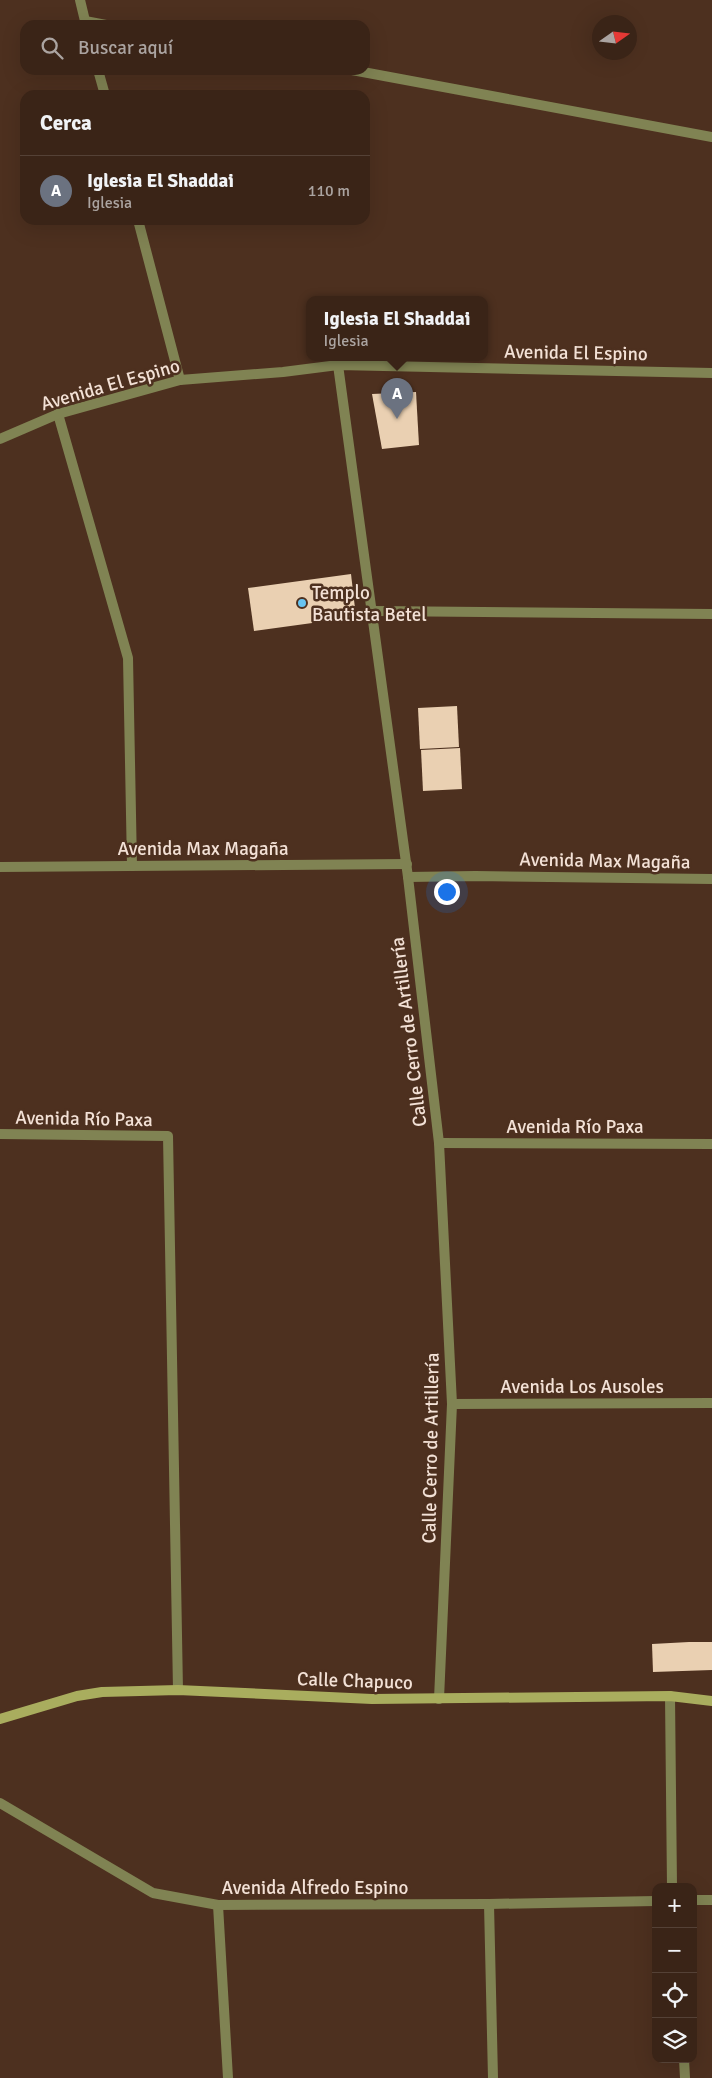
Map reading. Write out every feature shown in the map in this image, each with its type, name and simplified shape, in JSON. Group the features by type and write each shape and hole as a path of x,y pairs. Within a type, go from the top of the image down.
{"street":[{"path":"80,0 85,20"},
{"path":"370,73 712,136"},
{"path":"99,75 104,90"},
{"path":"139,225 180,380"},
{"name":"Avenida El Espino","path":"0,439 58,414 180,380 284,372 338,365 712,373"},
{"name":"Calle Cerro de Artillería","path":"338,365 407,864 439,1143 452,1404 440,1699"},
{"path":"58,414 128,658 132,866"},
{"path":"373,611 712,614"},
{"name":"Avenida Max Magaña","path":"0,867 407,864"},
{"name":"Avenida Max Magaña","path":"408,877 712,879"},
{"name":"Avenida Río Paxa","path":"0,1134 168,1136 178,1690"},
{"name":"Avenida Río Paxa","path":"439,1143 712,1144"},
{"name":"Avenida Los Ausoles","path":"452,1404 712,1403"},
{"name":"Calle Chapuco","path":"0,1719 77,1696 94,1693 178,1690 372,1699 670,1696 712,1701"},
{"path":"670,1696 672,1883"},
{"name":"Avenida Alfredo Espino","path":"0,1803 153,1893 218,1905 652,1901"},
{"path":"697,1900 712,1900"},
{"path":"489,1904 493,2078"},
{"path":"218,1905 228,2078"},
{"path":"684,2063 686,2078"}],"building":[{"path":"416,392 419,445 382,449 372,394"},
{"name":"Templo Bautista Betel","path":"351,574 356,617 254,631 248,588"},
{"path":"457,706 459,747 420,749 418,708"},
{"path":"460,748 462,789 423,791 421,750"},
{"path":"712,1642 712,1670 653,1672 652,1644"}],"place":[{"name":"Iglesia El Shaddai","path":"397,419"},
{"name":"Templo Bautista Betel","path":"302,603"}]}
